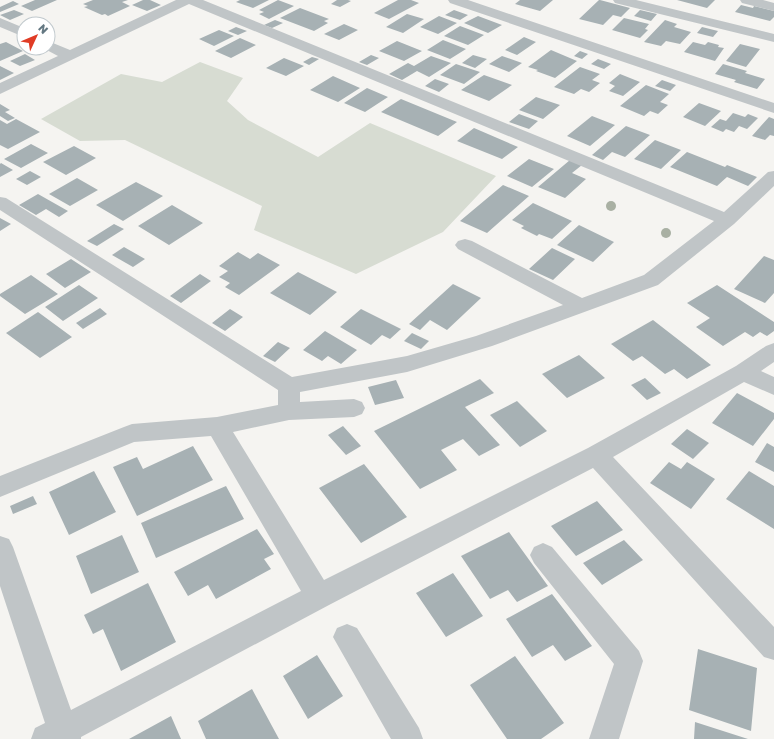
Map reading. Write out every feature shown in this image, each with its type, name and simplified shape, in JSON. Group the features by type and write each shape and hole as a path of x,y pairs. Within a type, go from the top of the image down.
{"street":[{"path":"0,89 187,0"},
{"path":"191,0 727,220"},
{"path":"455,0 774,108"},
{"path":"620,0 774,38"},
{"path":"746,0 774,7"},
{"path":"0,22 16,29"},
{"path":"56,49 70,56"},
{"path":"0,202 289,386 407,364 484,341 651,280 727,220 774,176"},
{"path":"465,245 582,306"},
{"path":"0,547 58,736 319,596 596,455 744,372 774,351"},
{"path":"744,372 774,387"},
{"path":"289,386 289,411"},
{"path":"0,487 132,433 217,426 289,411 354,408"},
{"path":"217,426 319,596"},
{"path":"596,455 774,647"},
{"path":"543,555 629,661 604,739"},
{"path":"347,637 408,739"}],"shaded area":[{"path":"200,62 243,78 227,101 248,120 318,157 370,123 496,176 443,232 356,274 254,230 262,206 125,140 80,141 41,119 121,74 162,82"}],"building":[{"path":"35,0 57,0 32,11 21,6"},
{"path":"93,0 128,0 122,2 130,6 108,16 84,7 88,6 83,4"},
{"path":"143,0 150,0 161,5 147,11 132,5"},
{"path":"240,0 269,0 253,8 236,2"},
{"path":"278,0 294,6 269,19 259,14 264,12 259,10"},
{"path":"337,0 351,1 340,7 331,4"},
{"path":"398,0 411,0 419,3 389,19 374,13"},
{"path":"520,0 553,0 540,11 515,4"},
{"path":"599,0 630,8 621,17 613,15 603,25 579,19"},
{"path":"677,0 715,0 707,8"},
{"path":"13,1 19,4 0,12 0,7"},
{"path":"741,5 753,8 754,6 774,11 774,17 770,21 735,12"},
{"path":"300,8 329,19 324,21 328,23 314,31 280,18"},
{"path":"14,10 24,14 16,16 10,20 0,15"},
{"path":"454,10 468,15 460,20 445,15"},
{"path":"640,10 657,14 651,21 634,16"},
{"path":"407,14 424,19 403,33 386,27"},
{"path":"439,16 457,23 438,34 420,27"},
{"path":"478,16 502,25 488,33 464,23"},
{"path":"624,18 649,24 645,29 648,30 640,38 612,30"},
{"path":"275,20 283,23 272,28 264,25"},
{"path":"665,20 677,24 674,27 691,32 680,44 666,41 661,46 644,42"},
{"path":"344,24 358,30 339,40 324,34"},
{"path":"460,26 484,35 468,45 444,36"},
{"path":"236,27 247,31 238,35 228,31"},
{"path":"702,27 718,31 713,37 697,33"},
{"path":"219,30 234,36 214,46 199,39"},
{"path":"524,37 536,42 517,55 505,50"},
{"path":"240,38 256,45 231,58 215,51"},
{"path":"443,40 466,49 450,59 427,50"},
{"path":"397,41 422,51 404,61 379,51"},
{"path":"6,42 16,47 16,54 0,61 0,44"},
{"path":"693,42 705,45 708,42 724,48 715,61 684,52"},
{"path":"740,44 760,49 746,67 726,61"},
{"path":"551,50 577,61 555,78 528,67"},
{"path":"580,51 588,54 582,59 574,56"},
{"path":"371,55 379,58 367,65 359,62"},
{"path":"473,55 487,59 475,68 462,63"},
{"path":"21,56 28,56 35,60 20,66 10,61"},
{"path":"431,56 451,63 429,77 417,71 402,80 389,74 408,63 414,66"},
{"path":"502,56 522,63 509,72 489,64"},
{"path":"312,57 319,59 309,65 303,62"},
{"path":"284,58 304,66 286,76 266,68"},
{"path":"598,59 611,64 604,69 591,64"},
{"path":"456,64 480,72 464,84 440,75"},
{"path":"723,64 747,71 745,73 765,79 757,89 734,82 736,80 715,74"},
{"path":"0,66 14,73 0,80"},
{"path":"580,67 600,74 592,80 600,83 589,92 581,89 574,94 554,87"},
{"path":"620,74 640,82 623,96 609,91 615,86 609,83"},
{"path":"484,75 512,85 489,101 461,90"},
{"path":"333,76 360,88 338,102 310,90"},
{"path":"435,79 449,84 439,92 425,86"},
{"path":"662,80 676,85 670,91 655,86"},
{"path":"646,85 669,94 660,102 668,105 658,114 650,111 644,116 620,106"},
{"path":"367,88 388,97 365,112 344,103"},
{"path":"536,97 560,105 543,119 519,110"},
{"path":"401,99 457,122 438,136 381,112"},
{"path":"699,103 721,111 705,126 683,117"},
{"path":"0,104 10,110 5,112 15,118 8,121 0,116"},
{"path":"733,113 745,117 748,114 758,118 747,129 739,126 734,132 726,129 723,132 711,127 720,119 726,121"},
{"path":"519,114 538,121 529,129 509,122"},
{"path":"592,116 615,125 590,146 567,136"},
{"path":"769,117 774,119 774,136 770,135 765,140 752,136"},
{"path":"16,119 40,132 8,149 0,145 0,120 7,124"},
{"path":"626,126 650,135 625,157 612,152 603,160 592,155"},
{"path":"474,128 518,147 502,159 457,141"},
{"path":"655,140 681,150 661,169 634,159"},
{"path":"31,144 48,153 21,168 4,159"},
{"path":"74,146 96,158 66,175 43,162"},
{"path":"687,152 725,167 727,165 757,177 748,186 727,177 717,186 670,167"},
{"path":"529,159 554,169 532,187 507,176"},
{"path":"570,160 582,165 572,173 586,179 565,198 538,187"},
{"path":"1,163 13,170 0,177 0,164"},
{"path":"30,171 41,177 27,185 16,179"},
{"path":"77,178 98,190 70,206 49,194"},
{"path":"136,182 163,196 123,221 96,205"},
{"path":"503,185 529,196 487,233 460,221"},
{"path":"38,194 68,211 59,217 46,209 36,215 19,205"},
{"path":"533,203 572,221 552,239 539,234 537,236 521,228 524,226 512,220"},
{"path":"172,205 203,223 169,245 138,226"},
{"path":"0,218 11,224 0,231"},
{"path":"114,224 124,229 97,246 87,241"},
{"path":"579,225 614,242 593,262 557,245"},
{"path":"124,247 145,259 133,267 112,255"},
{"path":"552,248 575,259 553,280 529,269"},
{"path":"238,252 250,259 258,253 280,265 239,295 225,287 230,283 219,277 228,271 219,266"},
{"path":"764,256 774,260 774,293 765,303 734,289"},
{"path":"71,259 91,272 65,288 46,274"},
{"path":"298,272 337,292 310,315 270,293"},
{"path":"200,274 211,281 181,303 170,296"},
{"path":"31,275 58,294 25,314 0,296 0,294"},
{"path":"453,284 481,298 447,330 430,320 420,330 409,324"},
{"path":"79,285 98,298 63,321 45,307"},
{"path":"717,285 774,322 774,331 767,336 760,332 753,337 745,332 723,346 696,327 710,318 687,303"},
{"path":"100,308 107,314 83,329 76,323"},
{"path":"230,309 243,317 225,331 212,323"},
{"path":"361,309 401,329 390,339 382,335 371,345 340,327"},
{"path":"38,312 72,337 40,358 6,333"},
{"path":"653,320 711,365 687,379 674,369 665,374 642,356 633,361 611,344"},
{"path":"325,331 357,350 341,364 328,356 322,361 303,350"},
{"path":"412,333 429,341 421,349 404,341"},
{"path":"278,342 290,348 275,362 263,356"},
{"path":"579,355 605,378 567,398 542,374"},
{"path":"645,378 661,393 647,400 631,385"},
{"path":"480,379 494,393 465,407 500,445 479,456 463,439 441,450 457,470 420,489 374,431"},
{"path":"396,380 404,398 375,405 368,387"},
{"path":"737,393 774,413 774,419 753,446 712,423"},
{"path":"517,401 547,431 520,447 490,415"},
{"path":"343,426 361,446 346,455 328,435"},
{"path":"687,429 709,443 693,459 671,444"},
{"path":"767,443 774,447 774,472 755,462"},
{"path":"193,446 213,480 137,516 113,467 137,457 143,469"},
{"path":"669,462 681,469 687,462 715,479 691,509 650,483"},
{"path":"364,464 407,517 361,543 319,488"},
{"path":"94,471 116,512 69,535 49,492"},
{"path":"749,471 774,486 774,529 726,499"},
{"path":"226,486 244,519 156,558 141,523"},
{"path":"33,496 37,504 13,514 10,506"},
{"path":"597,501 623,530 576,556 551,526"},
{"path":"257,529 274,554 264,559 271,569 216,599 208,585 188,596 174,572"},
{"path":"509,532 548,586 517,602 508,590 490,599 461,556"},
{"path":"122,535 139,572 91,594 76,556"},
{"path":"624,540 643,560 602,585 583,563"},
{"path":"453,573 483,616 446,637 416,593"},
{"path":"148,583 176,642 121,671 103,629 93,634 84,615"},
{"path":"552,594 592,646 565,661 553,645 532,657 506,619"},
{"path":"698,649 757,668 751,731 689,710"},
{"path":"317,655 343,696 308,719 283,676"},
{"path":"515,656 564,723 541,739 507,739 470,685"},
{"path":"252,689 279,739 206,739 198,721"},
{"path":"171,716 181,739 129,739"},
{"path":"695,722 748,739 694,739"}]}
